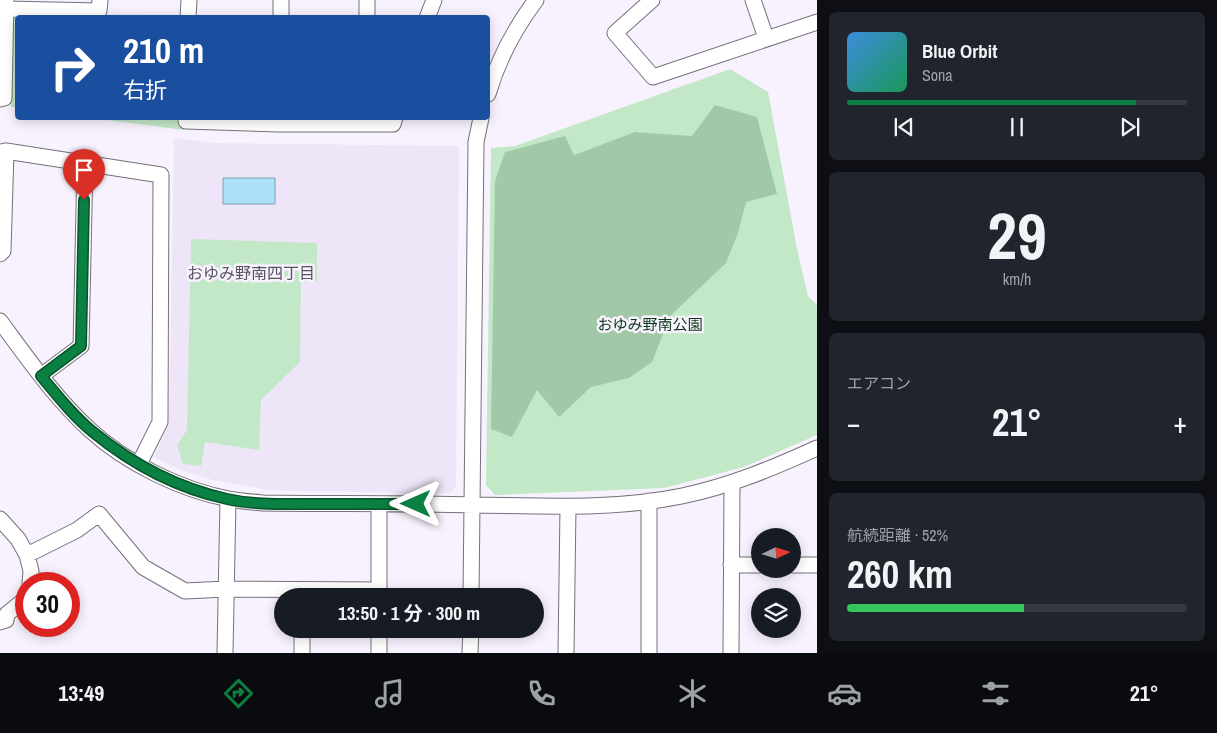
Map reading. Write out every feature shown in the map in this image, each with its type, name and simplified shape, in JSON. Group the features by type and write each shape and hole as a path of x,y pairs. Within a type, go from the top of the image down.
{"street":[{"path":"0,99 4,98 6,5 100,11 100,0"},
{"path":"188,15 189,0"},
{"path":"281,0 281,15"},
{"path":"367,0 367,15"},
{"path":"428,15 434,0"},
{"path":"490,88 496,68 524,16 536,0"},
{"path":"652,0 615,33 653,77 817,22"},
{"path":"753,0 766,38"},
{"path":"186,120 362,121 393,124 394,120"},
{"path":"471,588 476,142 481,120"},
{"path":"0,254 3,251 3,152 161,175 160,422 138,464"},
{"path":"41,376 81,346 85,164"},
{"path":"0,322 41,376 73,414 91,431 138,464 167,479 228,499 263,503 568,507 621,505 649,502 732,484 762,473 817,448"},
{"path":"731,653 732,484"},
{"path":"225,653 228,499"},
{"path":"649,502 649,653"},
{"path":"379,504 379,588"},
{"path":"566,653 568,507"},
{"path":"27,555 77,530 100,514 143,567 185,591 226,589 274,592"},
{"path":"0,519 18,539 27,555 31,572"},
{"path":"731,565 751,565"},
{"path":"801,565 817,565"},
{"path":"0,622 6,620 7,614 15,607"},
{"path":"302,638 302,653"},
{"path":"379,638 379,653"},
{"path":"470,653 471,638"}],"shaded area":[{"path":"174,138 215,143 459,146 456,487 448,494 267,490 213,480 180,470 154,457 169,424"}],"green space":[{"path":"11,14 183,15 15,15 15,107 11,107"},
{"name":"おゆみ野南公園","path":"730,69 768,92 797,249 808,296 817,305 817,435 744,467 664,488 495,495 486,485 491,148 515,146"},
{"path":"715,105 757,117 777,194 746,202 738,233 726,263 670,316 652,362 629,378 591,387 559,417 537,390 512,437 491,429 495,181 505,152 565,136 574,155 635,132 692,136"},
{"path":"107,120 184,120 184,130"},
{"path":"191,239 317,243 317,281 301,283 300,362 261,400 259,450 205,442 201,466 183,464 177,445 187,430"}],"water":[{"path":"223,178 275,178 275,204 223,204"}],"district":[{"name":"おゆみ野南四丁目","path":"251,273"}],"route":[{"path":"84,200 81,346 41,376 73,414 91,431 138,464 167,479 228,499 263,503 416,504"}]}
